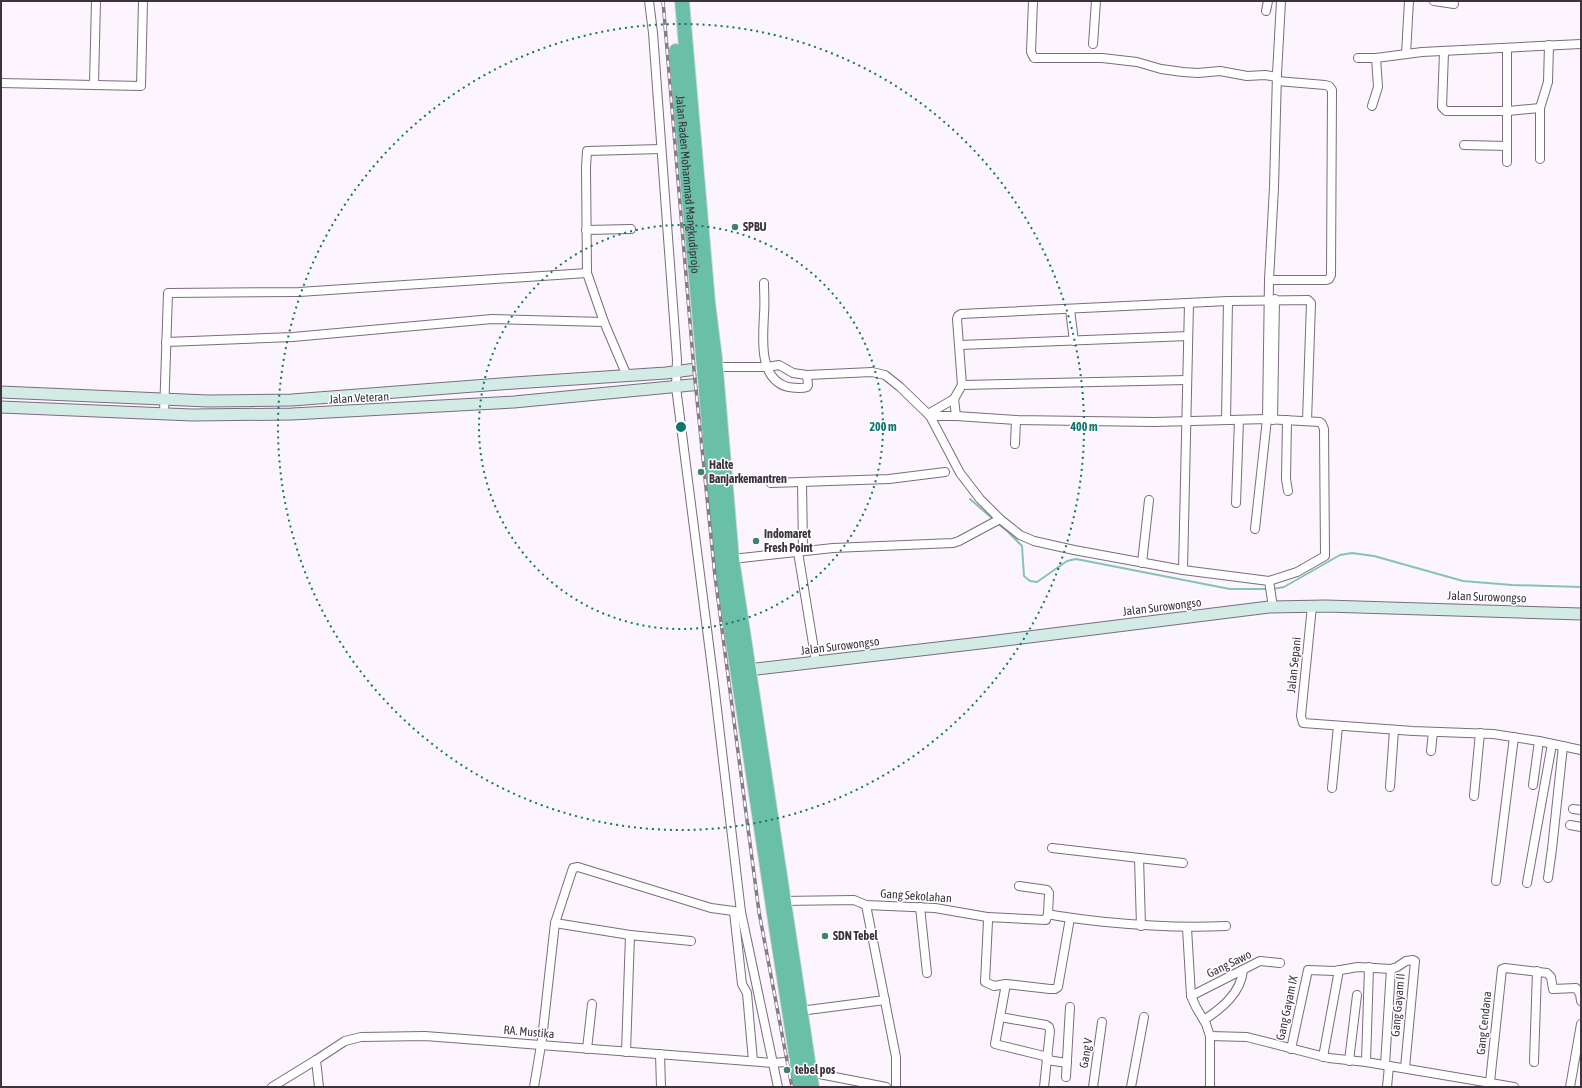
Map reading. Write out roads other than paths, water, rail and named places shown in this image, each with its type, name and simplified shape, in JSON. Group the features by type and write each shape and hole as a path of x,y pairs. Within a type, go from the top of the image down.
{"highway":[{"name":"Jalan Raden Mohammad Mangkudiprojo","path":"672,1 710,368"},
{"name":"Jalan Raden Mohammad Mangkudiprojo","path":"682,1 707,286 710,368"},
{"path":"710,368 721,562 777,901 800,1011 812,1087"},
{"path":"711,383 732,559 748,670 800,1087"}],"main road":[{"name":"Jalan Veteran","path":"1,392 208,402 292,400 627,376 710,368"},
{"path":"514,383 514,402"},
{"name":"Jalan Veteran","path":"1,408 192,415 292,414 514,402 711,383"},
{"name":"Jalan Surowongso","path":"748,670 1273,607 1312,606 1581,614"}],"street":[{"path":"95,80 96,1"},
{"path":"1,82 95,80 141,86 143,1"},
{"path":"649,1 653,33 677,360 676,387 737,912 742,984 747,993 753,1061"},
{"path":"1033,1 1031,52 1034,58 1102,58 1137,62 1161,69 1183,72 1198,73 1220,71 1247,76 1264,75 1277,79 1329,86 1332,90 1329,279 1269,280"},
{"path":"1093,44 1096,1"},
{"path":"1266,11 1268,1"},
{"path":"1255,529 1270,419 1272,299 1269,280 1274,187 1280,1"},
{"path":"1406,54 1409,1"},
{"path":"1434,1 1454,4"},
{"path":"1358,58 1581,44"},
{"path":"1540,159 1540,108 1548,82 1549,45"},
{"path":"1507,48 1507,162"},
{"path":"1444,52 1442,107 1446,111 1508,111 1540,108"},
{"path":"1372,106 1378,87 1376,58"},
{"path":"1464,145 1508,146"},
{"path":"627,376 604,322 587,273 587,151 661,148"},
{"path":"586,230 631,229"},
{"path":"164,414 163,399 168,293 299,292 587,273"},
{"path":"764,283 763,339 770,369 777,382 786,386 807,387 807,380"},
{"path":"929,415 954,399 962,385 957,319 961,314 1070,310 1189,302 1272,299 1308,300 1311,303 1307,421"},
{"path":"1226,420 1228,301"},
{"path":"1183,570 1189,302"},
{"path":"1070,310 1074,341"},
{"path":"166,342 293,337 492,319 604,322"},
{"path":"960,345 1188,336"},
{"path":"710,368 770,369 779,365 807,380 872,372 885,375 900,387 929,415 960,473 997,520 1020,535 1034,541 1270,587 1325,556 1324,426 1320,422 1270,419 1186,421 1016,420 929,415"},
{"path":"962,385 1187,380"},
{"path":"954,399 956,416"},
{"path":"1015,444 1016,420"},
{"path":"1236,503 1239,420"},
{"path":"1287,420 1286,479 1288,491"},
{"path":"771,483 889,479 945,472"},
{"path":"802,482 801,552 816,662"},
{"path":"1142,563 1149,500"},
{"path":"732,559 833,548 960,542 997,520"},
{"path":"1270,587 1273,607"},
{"name":"Jalan Sepani","path":"1312,606 1301,716 1303,723 1306,724 1338,726"},
{"path":"1332,788 1338,726 1433,732 1480,733 1539,741 1581,750"},
{"path":"1390,787 1394,730"},
{"path":"1431,752 1433,732"},
{"path":"1474,796 1480,733"},
{"path":"1496,881 1514,737"},
{"path":"1533,785 1539,741"},
{"path":"1527,884 1552,744"},
{"path":"1548,878 1563,746"},
{"path":"1570,825 1581,827"},
{"path":"1052,848 1183,863"},
{"path":"1138,858 1141,926"},
{"path":"534,1087 541,1044 555,923 573,868 575,867 711,908 737,912"},
{"path":"1019,886 1048,891 1048,914 1141,926 1188,928 1226,926"},
{"name":"Gang Sekolahan","path":"777,901 854,900 866,905 935,908 987,917 1046,920 1048,914"},
{"path":"866,905 896,1057 896,1087"},
{"path":"920,907 927,973"},
{"path":"737,912 778,1087"},
{"path":"987,917 985,982 991,986 1006,984 1050,989 1055,989 1058,987 1070,918"},
{"path":"555,923 630,935 691,941"},
{"path":"1188,928 1191,996 1204,1020 1210,1036 1210,1087"},
{"path":"626,1052 630,935"},
{"name":"Gang Gayam II","path":"1307,972 1310,969 1339,970 1358,967 1391,969 1406,961 1414,960 1405,1068"},
{"name":"Gang Sawo","path":"1191,996 1260,961 1280,963"},
{"path":"1366,1062 1369,967"},
{"path":"1387,1087 1391,969"},
{"name":"Gang Cendana","path":"1493,1084 1502,969 1537,971"},
{"path":"1204,1020 1217,1011 1233,996 1241,982 1243,970"},
{"path":"1323,1057 1339,970"},
{"path":"1534,1062 1537,971 1548,974 1553,989 1576,988 1580,994 1581,1001"},
{"name":"Gang Gayam IX","path":"1291,1050 1307,972"},
{"path":"1006,984 995,1044 1067,1063"},
{"path":"1349,1061 1357,995"},
{"path":"800,1011 885,1000"},
{"path":"587,1050 592,1004"},
{"path":"1066,1077 1070,1006"},
{"path":"1000,1017 1048,1026 1050,1031 1044,1087"},
{"path":"1131,1087 1144,1017"},
{"name":"Gang V","path":"1093,1087 1102,1022"},
{"path":"1570,1087 1581,1024"},
{"name":"RA. Mustika","path":"272,1087 345,1041 361,1037 424,1036 541,1044 587,1050 753,1061 798,1062"},
{"path":"1210,1036 1247,1037 1291,1050 1323,1057 1405,1068 1514,1087"},
{"path":"660,1054 661,1087"},
{"path":"316,1060 319,1087"},
{"path":"809,1072 886,1087"}],"waterway":[{"path":"970,499 994,520"},
{"path":"997,523 1022,546 1024,576 1030,581 1037,582 1067,561 1076,559 1230,589 1269,589"},
{"path":"1273,589 1284,587 1340,555 1352,553 1374,556 1463,581 1512,585 1581,587"}],"railway":[{"path":"663,1 694,370 715,576 759,912 792,1087"}],"place":[{"name":"SPBU","path":"735,227"},
{"name":"Halte Banjarkemantren","path":"701,472"},
{"name":"Indomaret Fresh Point","path":"756,541"},
{"name":"SDN Tebel","path":"825,936"},
{"name":"tebel pos","path":"787,1070"}]}
